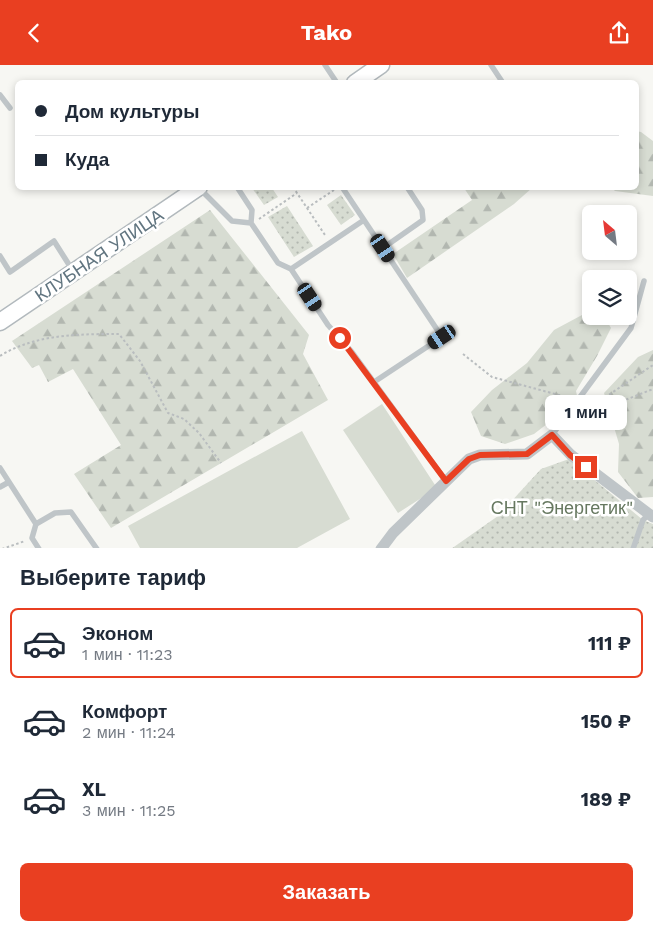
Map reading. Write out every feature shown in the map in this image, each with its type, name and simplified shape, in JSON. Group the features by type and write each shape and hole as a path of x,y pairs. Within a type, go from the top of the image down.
{"street":[{"path":"359,80 381,65"},
{"name":"КЛУБНАЯ УЛИЦА","path":"0,322 195,190"},
{"path":"382,548 393,533 469,459 480,455 527,454 552,435 570,455 650,516"}],"lane":[{"path":"325,65 335,80"},
{"path":"491,65 501,80"},
{"path":"0,95 10,108"},
{"path":"202,190 232,221 251,223"},
{"path":"239,190 252,210 251,223 278,263 291,269 328,325 374,383 446,481"},
{"path":"344,190 442,337 374,383"},
{"path":"383,248 423,220 422,210 409,190"},
{"path":"291,269 364,220"},
{"path":"0,256 10,272 54,241 74,272"},
{"path":"552,435 631,328 644,281"},
{"path":"0,468 36,524"},
{"path":"0,487 9,482"},
{"path":"38,548 32,538 36,524 55,513 71,512 96,548"},
{"path":"633,548 643,520 650,516"}],"path":[{"path":"295,190 330,243"},
{"path":"307,208 334,190"},
{"path":"251,223 297,193"},
{"path":"0,356 16,346 72,334 119,334 140,361 168,413 184,419 199,433 221,463"},
{"path":"463,354 492,377 578,400 615,405 653,389"},
{"path":"575,419 653,365"},
{"path":"5,548 32,538"}],"green space":[{"path":"639,132 641,132 653,141 653,196 615,191 639,190"},
{"path":"253,190 273,190 278,197 264,205"},
{"path":"465,190 530,190 514,204 407,278 393,254 472,200"},
{"path":"341,195 355,215 341,225 327,205"},
{"path":"287,206 313,246 294,257 268,217"},
{"path":"210,210 309,335 303,354 328,400 111,528 74,474 121,445 73,369 48,382 39,365 32,368 12,341"},
{"path":"582,315 582,325 609,325 611,328 576,391 578,400 534,434 505,444 481,436 471,412 492,390 527,363 554,330"},
{"path":"653,350 653,497 638,498 618,472 619,444 604,393 638,357"},
{"path":"382,404 437,488 398,513 343,430"},
{"path":"302,431 350,519 297,548 140,548 128,526"},
{"name":"СНТ \"Энергетик\"","path":"569,459 643,520 653,524 653,548 452,548 498,516 541,469"}],"route":[{"path":"340,338 446,481 469,459 480,455 527,454 541,446 552,435 570,455 586,467"}]}
